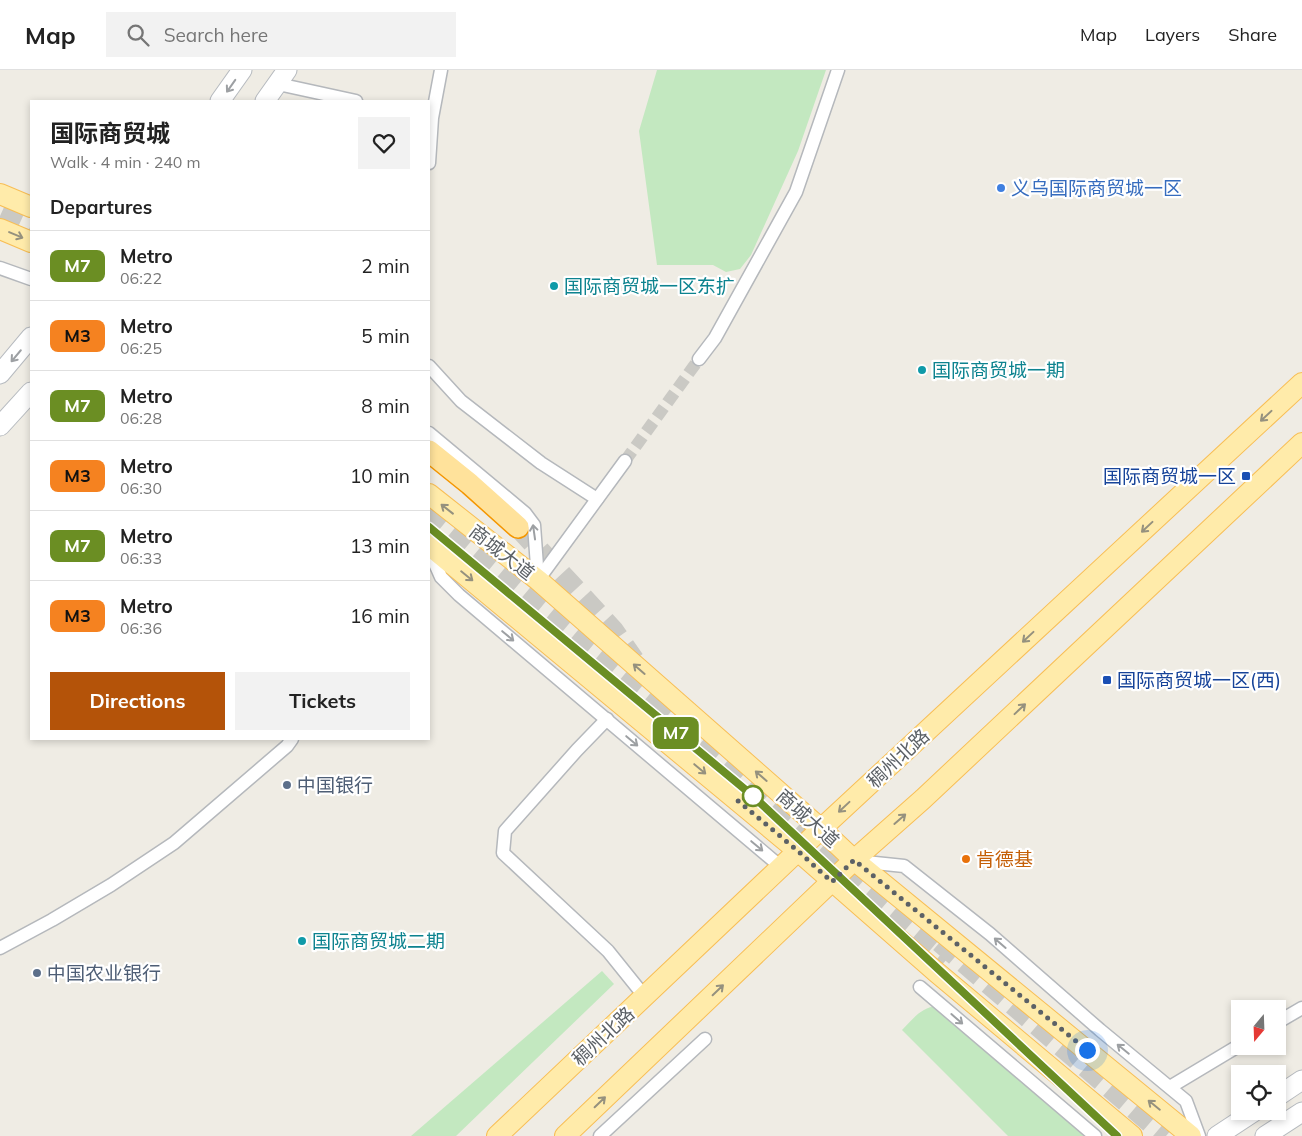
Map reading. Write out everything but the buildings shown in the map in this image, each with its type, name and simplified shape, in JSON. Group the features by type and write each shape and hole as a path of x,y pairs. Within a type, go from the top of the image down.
{"highway":[{"path":"430,452 470,484 518,527"}],"main road":[{"path":"221,100 242,70"},
{"path":"266,100 283,77"},
{"path":"0,194 30,207"},
{"path":"0,228 30,242"},
{"path":"0,374 30,338"},
{"name":"稠州北路","path":"497,1136 781,866 1302,383"},
{"path":"0,426 30,393"},
{"path":"565,1136 854,860 923,799 1302,444"},
{"name":"商城大道","path":"430,495 538,580 854,860 1192,1136"},
{"name":"商城大道","path":"430,546 798,851 935,971 1132,1136"},
{"path":"1286,1091 1302,1080"},
{"path":"1265,1136 1302,1112"},
{"path":"1217,1136 1241,1120"}],"street":[{"path":"430,118 441,70"},
{"path":"699,359 715,338 796,192 838,70"},
{"path":"283,77 353,100"},
{"path":"0,268 30,279"},
{"path":"430,367 460,401 541,463 597,499"},
{"path":"430,434 525,513 534,525 538,580"},
{"path":"538,580 625,461"},
{"path":"430,552 441,577 459,594 781,866"},
{"path":"607,719 505,831 503,852 608,951 645,997"},
{"path":"0,948 112,885 174,843 291,740"},
{"path":"854,860 904,866 990,934 1100,1030 1186,1101 1199,1136"},
{"path":"920,987 1094,1136"},
{"path":"1286,1017 1302,1008"},
{"path":"600,1136 705,1039"},
{"path":"1170,1087 1231,1050"}],"green space":[{"path":"657,70 826,70 798,151 751,255 740,269 726,272 713,265 657,265 639,131"},
{"path":"602,971 614,984 456,1136 411,1136"},
{"path":"937,1006 1088,1136 1008,1136 902,1030 922,1011"}],"tunnel":[{"path":"0,216 30,230"},
{"path":"625,461 699,359"},
{"path":"430,510 670,708"},
{"path":"518,527 613,630 634,660"},
{"path":"649,705 947,959"},
{"path":"940,942 1166,1136"}],"metro line":[{"name":"M7","path":"430,528 753,796 1117,1136"}],"place":[{"name":"义乌国际商贸城一区","path":"1001,188"},
{"name":"国际商贸城一区东扩","path":"554,286"},
{"name":"国际商贸城一期","path":"922,370"},
{"name":"国际商贸城一区","path":"1246,476"},
{"name":"国际商贸城一区(西)","path":"1107,680"},
{"name":"中国银行","path":"287,785"},
{"name":"肯德基","path":"966,859"},
{"name":"国际商贸城二期","path":"302,941"},
{"name":"中国农业银行","path":"37,973"}],"route":[{"path":"753,796 737,800 832,882 854,860 1087,1050"}]}
